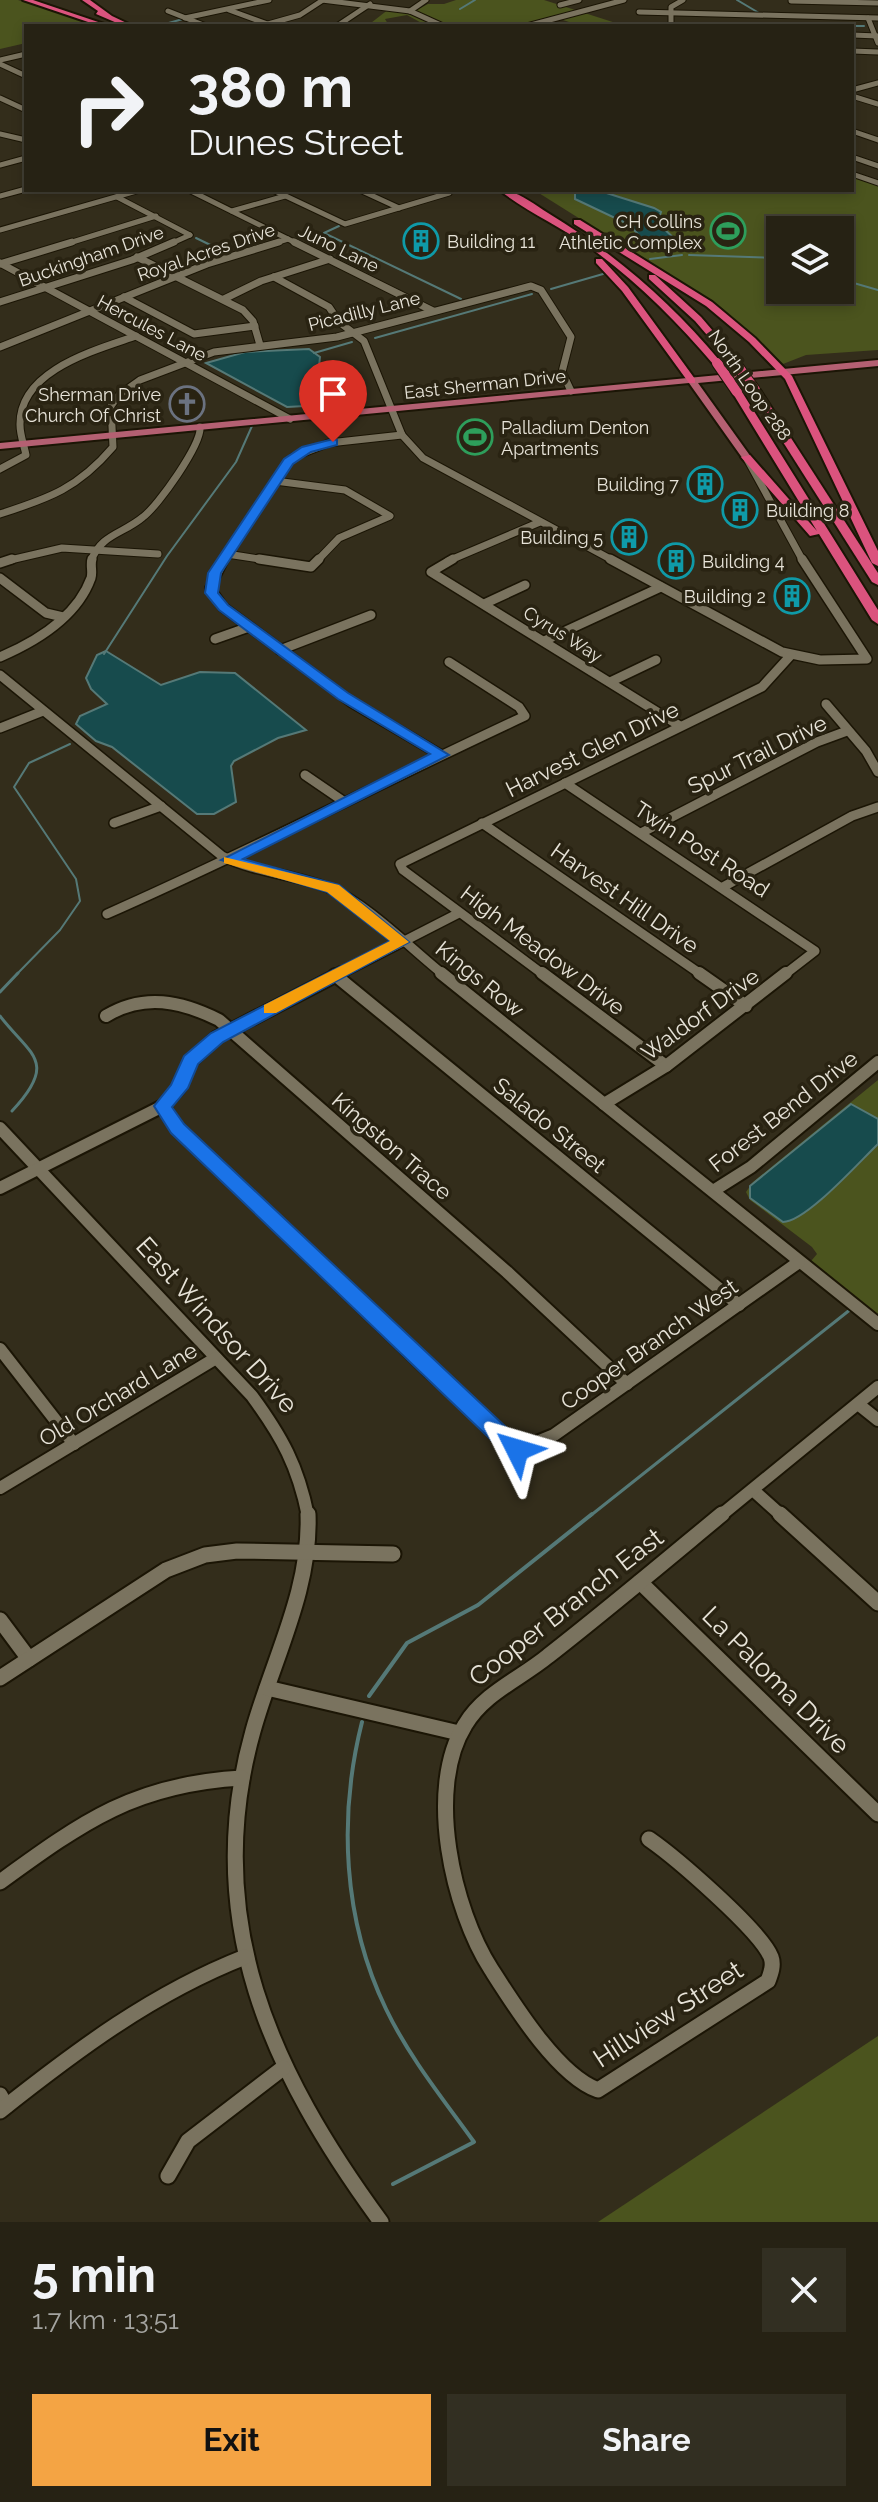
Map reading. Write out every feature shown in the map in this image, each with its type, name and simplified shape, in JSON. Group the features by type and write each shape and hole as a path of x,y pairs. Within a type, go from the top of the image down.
{"highway":[{"path":"26,0 104,24"},
{"path":"48,0 105,24"},
{"path":"85,0 127,24"},
{"path":"70,2 126,24"},
{"name":"North Loop 288","path":"507,192 596,248 648,289 717,363 878,620"},
{"name":"North Loop 288","path":"526,192 577,222 671,293 734,361 878,582"},
{"path":"533,207 611,273 692,381"},
{"path":"577,222 709,304 783,372 798,393 878,563"},
{"path":"746,457 790,503 860,591"}],"main road":[{"name":"East Sherman Drive","path":"0,446 878,363"},
{"path":"692,381 746,457"}],"street":[{"path":"185,18 269,0"},
{"path":"274,24 298,16 322,0 410,11 439,24"},
{"path":"340,24 375,0"},
{"path":"410,11 426,0"},
{"path":"560,5 578,0"},
{"path":"534,24 624,0"},
{"path":"671,24 672,6 683,0"},
{"path":"795,16 791,1 878,3"},
{"path":"226,9 268,24"},
{"path":"168,11 201,24"},
{"path":"639,12 878,18"},
{"path":"868,18 878,43"},
{"path":"854,35 877,36"},
{"path":"854,51 878,52"},
{"path":"0,62 24,55"},
{"path":"0,62 24,75"},
{"path":"854,92 878,83"},
{"path":"854,94 878,104"},
{"path":"0,98 24,109"},
{"path":"854,132 878,140"},
{"path":"0,134 24,140"},
{"path":"854,158 878,166"},
{"path":"0,165 24,159"},
{"path":"854,175 877,182"},
{"path":"0,196 24,190"},
{"path":"0,230 133,192"},
{"name":"Juno Lane","path":"193,192 433,311"},
{"path":"277,192 345,224 443,192"},
{"path":"364,192 399,208"},
{"path":"232,211 285,196"},
{"path":"116,197 156,216"},
{"path":"0,264 156,216"},
{"name":"Buckingham Drive","path":"0,302 137,257 190,235 156,216"},
{"name":"Royal Acres Drive","path":"0,347 207,264 288,239"},
{"path":"137,257 247,313 255,326 260,345"},
{"path":"224,299 274,277 330,259"},
{"name":"Hercules Lane","path":"0,264 290,419"},
{"path":"274,277 329,307 339,322 366,344 402,435 423,458 791,655 833,661 867,659 789,539 746,457"},
{"name":"Picadilly Lane","path":"0,514 83,483 113,447 110,414 119,395 140,380 221,350 323,340 527,285 541,290 570,334 571,343 562,372 571,391"},
{"path":"124,297 194,334 255,326"},
{"path":"0,469 25,458 19,420 27,400 39,384 71,362 136,336"},
{"path":"0,657 39,641 63,617 92,576 92,555 109,535 144,517 197,445 201,436 200,427"},
{"path":"402,435 314,447 291,459 211,580 211,591 218,603 351,702 441,755"},
{"path":"227,554 311,567 339,538 390,517 388,512 349,492 275,481"},
{"name":"Cyrus Way","path":"540,522 430,570 680,726"},
{"path":"0,563 48,547 98,547 158,554"},
{"path":"0,578 46,613 63,617"},
{"path":"484,604 525,585"},
{"path":"544,641 661,587"},
{"path":"280,650 371,615"},
{"path":"215,639 249,627"},
{"name":"Harvest Glen Drive","path":"400,864 762,687 791,655"},
{"path":"610,682 656,660"},
{"path":"107,914 229,860 343,801 526,714 449,662"},
{"name":"Kings Row","path":"0,675 229,860 333,889 878,1324"},
{"path":"826,704 866,751 878,772"},
{"path":"0,728 43,711"},
{"name":"Spur Trail Drive","path":"641,833 817,742 847,731"},
{"path":"305,775 343,801"},
{"name":"Twin Post Road","path":"565,783 815,951"},
{"path":"114,823 161,806"},
{"path":"723,887 852,816 878,807"},
{"name":"Harvest Hill Drive","path":"482,823 746,1006"},
{"name":"High Meadow Drive","path":"400,864 403,870 459,913 666,1066"},
{"path":"0,1188 163,1106 179,1088 191,1061 231,1029 459,913"},
{"name":"Waldorf Drive","path":"604,1104 666,1066 815,951"},
{"name":"Salado Street","path":"335,975 739,1305"},
{"name":"Kingston Trace","path":"106,1016 138,1002 163,1000 208,1013 231,1029 507,1272 627,1384"},
{"name":"Forest Bend Drive","path":"713,1191 751,1167 878,1062"},
{"name":"Cooper Branch West","path":"163,1106 178,1129 338,1284 517,1450 554,1435 799,1262"},
{"name":"East Windsor Drive","path":"0,1128 264,1410 285,1440 307,1504 309,1552 298,1602 267,1688 242,1778 235,1838 236,1890 245,1957 262,2021 283,2068 327,2149 381,2222"},
{"path":"0,1349 74,1444"},
{"name":"Old Orchard Lane","path":"0,1488 216,1358"},
{"name":"Cooper Branch East","path":"598,2090 586,2087 572,2076 517,2012 487,1968 467,1926 453,1878 447,1837 448,1780 459,1733 499,1689 545,1659 878,1387"},
{"path":"858,1404 878,1420"},
{"path":"753,1490 878,1603"},
{"path":"0,1678 166,1570 185,1562 237,1551 393,1554"},
{"name":"La Paloma Drive","path":"640,1582 878,1814"},
{"path":"0,1620 29,1659"},
{"path":"267,1688 459,1733"},
{"path":"0,1882 126,1798 184,1781 242,1778"},
{"name":"Hillview Street","path":"598,2090 670,2047 768,1981 773,1970 771,1957 759,1941 697,1874 649,1839"},
{"path":"2,2104 132,2009 208,1970 245,1957"},
{"path":"168,2176 188,2141 283,2068"}],"green space":[{"path":"0,0 18,0 92,24 24,24 24,43 0,49"},
{"path":"456,0 544,0 619,24 575,24 557,18 534,24 423,24 407,15 385,19 388,24 370,24 389,9 411,13 428,4"},
{"path":"854,175 878,183 878,350 806,355 783,364 722,308 537,192 854,192"},
{"path":"878,1080 878,1324 806,1267 817,1254 812,1247 750,1200 746,1192 753,1182"},
{"path":"878,2036 878,2222 598,2222"}],"water":[{"path":"575,192 603,192 654,208 661,212 662,227 678,242 668,247 655,246 641,238 630,225 575,199"},
{"path":"309,349 320,357 318,375 327,404 287,407 206,363 245,352"},
{"path":"106,651 161,685 200,672 235,673 306,730 278,738 234,761 231,766 236,802 214,814 197,814 112,747 96,741 76,724 80,716 107,704 91,689 86,678 97,655"},
{"path":"851,1104 878,1119 878,1144 832,1189 805,1212 783,1222 750,1198 750,1186"}],"waterway":[{"path":"460,9 475,0"},
{"path":"737,0 759,13"},
{"path":"165,24 183,19"},
{"path":"620,23 666,23"},
{"path":"679,23 734,24"},
{"path":"854,26 864,26"},
{"path":"339,226 324,233 461,299"},
{"path":"196,238 229,254"},
{"path":"650,259 682,255"},
{"path":"689,255 766,258"},
{"path":"551,289 603,274"},
{"path":"854,283 878,290"},
{"path":"375,338 532,294"},
{"path":"314,353 352,342"},
{"path":"104,654 167,556 236,462 252,426"},
{"path":"16,975 60,930 80,901 76,879 14,787 29,763 70,744"},
{"path":"0,992 18,973"},
{"path":"0,1016 29,1050 37,1069 34,1081 12,1111"},
{"path":"590,1516 851,1309"},
{"path":"369,1696 407,1643 478,1605 592,1514"},
{"path":"362,1722 354,1758 348,1831 353,1904 361,1940 372,1975 395,2027 474,2142 393,2184"}],"slow traffic":[{"path":"229,860 255,870 305,879 333,889 401,942 270,1009"}],"place":[{"name":"CH Collins Athletic Complex","path":"728,231"},
{"name":"Building 11","path":"421,241"},
{"name":"Sherman Drive Church Of Christ","path":"187,404"},
{"name":"Palladium Denton Apartments","path":"475,437"},
{"name":"Building 7","path":"705,484"},
{"name":"Building 8","path":"740,510"},
{"name":"Building 5","path":"629,537"},
{"name":"Building 4","path":"676,561"},
{"name":"Building 2","path":"792,596"}],"route":[{"path":"333,442 307,450 288,461 215,573 210,588 223,607 343,696 441,755 229,860 255,870 305,879 333,889 401,942 217,1037 204,1046 187,1066 179,1088 163,1106 178,1129 429,1371 517,1450"}]}
